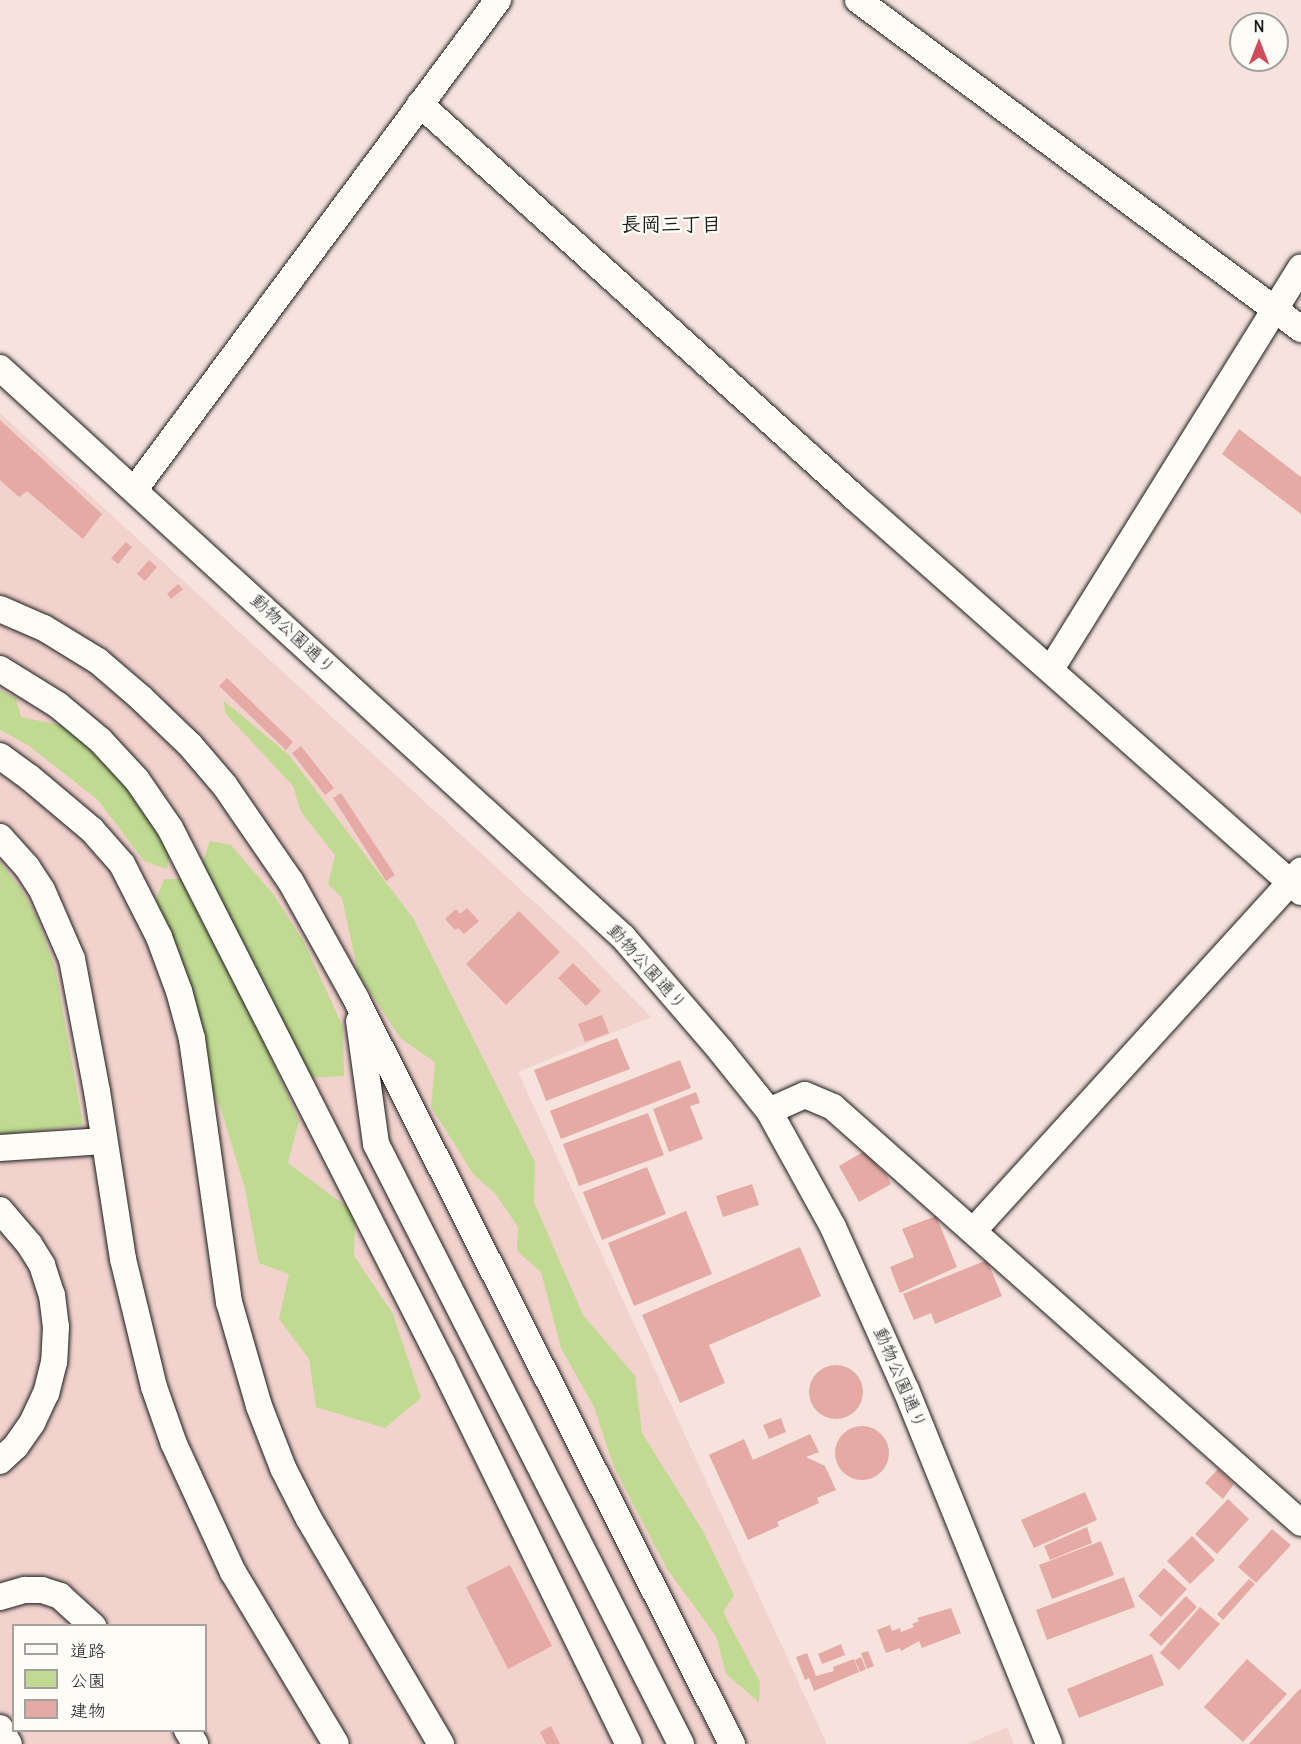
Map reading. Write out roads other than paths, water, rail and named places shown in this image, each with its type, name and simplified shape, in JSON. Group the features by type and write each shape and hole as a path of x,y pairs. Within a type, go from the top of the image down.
{"street":[{"path":"135,489 498,0"},
{"path":"858,0 1301,329"},
{"path":"420,104 853,496 1298,882 974,1230"},
{"path":"1051,669 1301,267"},
{"name":"動物公園通り","path":"0,369 135,489 623,937 769,1111 833,1227 901,1379 1049,1744"},
{"path":"0,609 44,628 98,661 141,698 190,745 225,786 291,882 356,999 732,1744"},
{"path":"0,669 58,705 100,740 137,780 170,828 436,1352 629,1744"},
{"path":"0,756 29,777 92,830 122,864 155,928 179,991 192,1039 229,1302 259,1406 283,1468 309,1519 441,1744"},
{"path":"0,837 27,867 42,890 72,959 123,1259 135,1314 174,1444 228,1561 336,1744"},
{"path":"356,999 376,1144 681,1744"},
{"path":"769,1111 805,1095 833,1107 1301,1523"},
{"path":"0,1148 104,1141"},
{"path":"0,1210 29,1244 42,1265 52,1295 56,1327 54,1362 46,1393 33,1423 16,1446 0,1461"},
{"path":"0,1597 25,1590 42,1590 60,1596 91,1624"},
{"path":"0,1728 9,1744"}],"district":[{"name":"長岡三丁目","path":"671,223"}]}
